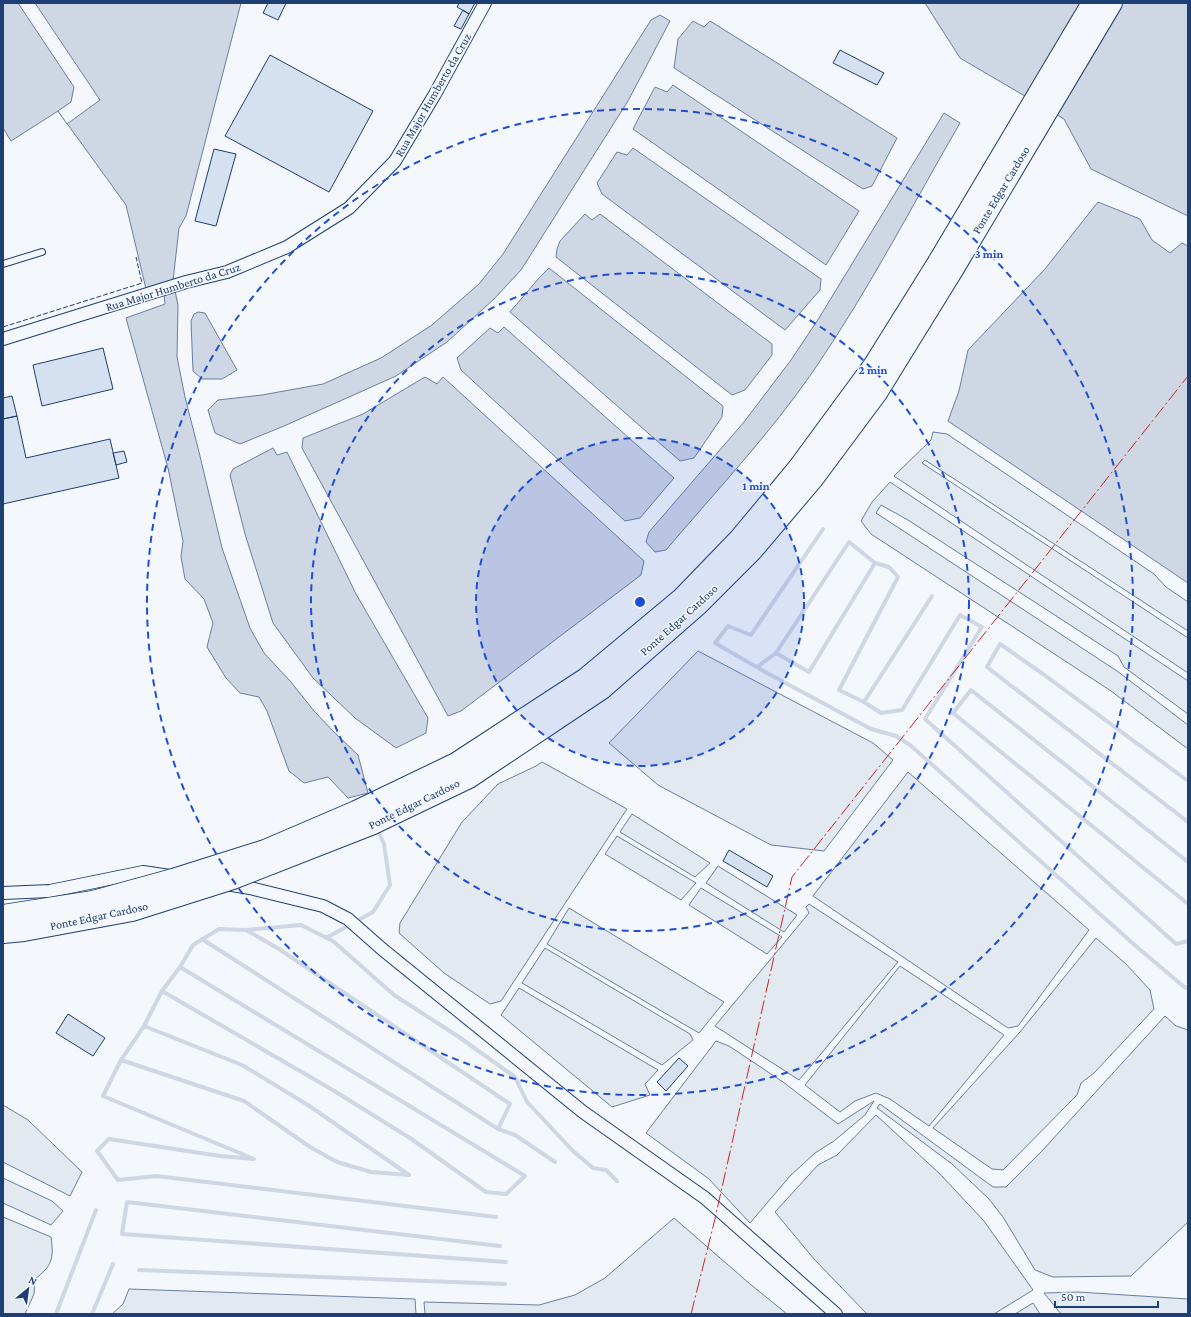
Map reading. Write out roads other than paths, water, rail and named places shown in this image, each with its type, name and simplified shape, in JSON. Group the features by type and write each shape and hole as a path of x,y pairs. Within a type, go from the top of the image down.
{"main road":[{"name":"Ponte Edgar Cardoso","path":"3,915 93,901 173,879 265,850 356,811 456,764 586,678 682,598 744,533 798,468 873,366 938,262 1092,3"},
{"name":"Ponte Edgar Cardoso","path":"3,933 24,931 132,911 233,879 371,826 469,778 602,689 698,605 752,551 813,479 877,393 953,270 1112,3"}],"street":[{"name":"Rua Major Humberto da Cruz","path":"3,339 186,282 227,272 287,247 349,208 395,161 435,94 485,3"},
{"path":"3,893 50,891 143,872 250,888 323,906 348,920 583,1112 705,1198 836,1314"}],"lane":[{"path":"3,264 42,252"}],"waterway":[{"path":"823,529 751,635 728,626 715,643 871,729 896,736 910,745 1137,947 1188,989"},
{"path":"757,667 776,653 849,542 875,563"},
{"path":"776,653 809,672 875,563 889,567 898,577 839,690 864,702 881,713 902,710 960,615 982,627 925,719 1176,944 1188,941"},
{"path":"864,702 932,596"},
{"path":"1188,781 1000,644 987,667 1188,822"},
{"path":"1188,862 971,690 953,713 1188,904"},
{"path":"326,938 373,912 390,885 384,844 377,829"},
{"path":"498,1129 510,1104 279,949 246,930 301,925 333,941 394,995 459,1037 515,1077 527,1102 573,1151 593,1168 606,1170 617,1181"},
{"path":"162,991 331,1089 410,1138 486,1192 506,1194 525,1176 180,967 193,945 219,929 246,930"},
{"path":"202,939 498,1129 515,1135 555,1162"},
{"path":"121,1060 244,1101 310,1147 337,1162 371,1172 409,1175 308,1105 242,1065 144,1026 162,991 180,967"},
{"path":"144,1026 121,1060 103,1096 254,1159 220,1156 109,1139 97,1151 118,1180 156,1176 496,1217"},
{"path":"500,1246 127,1202 122,1234 506,1262"},
{"path":"56,1314 96,1210"},
{"path":"92,1314 113,1264"},
{"path":"139,1270 505,1284"}]}
